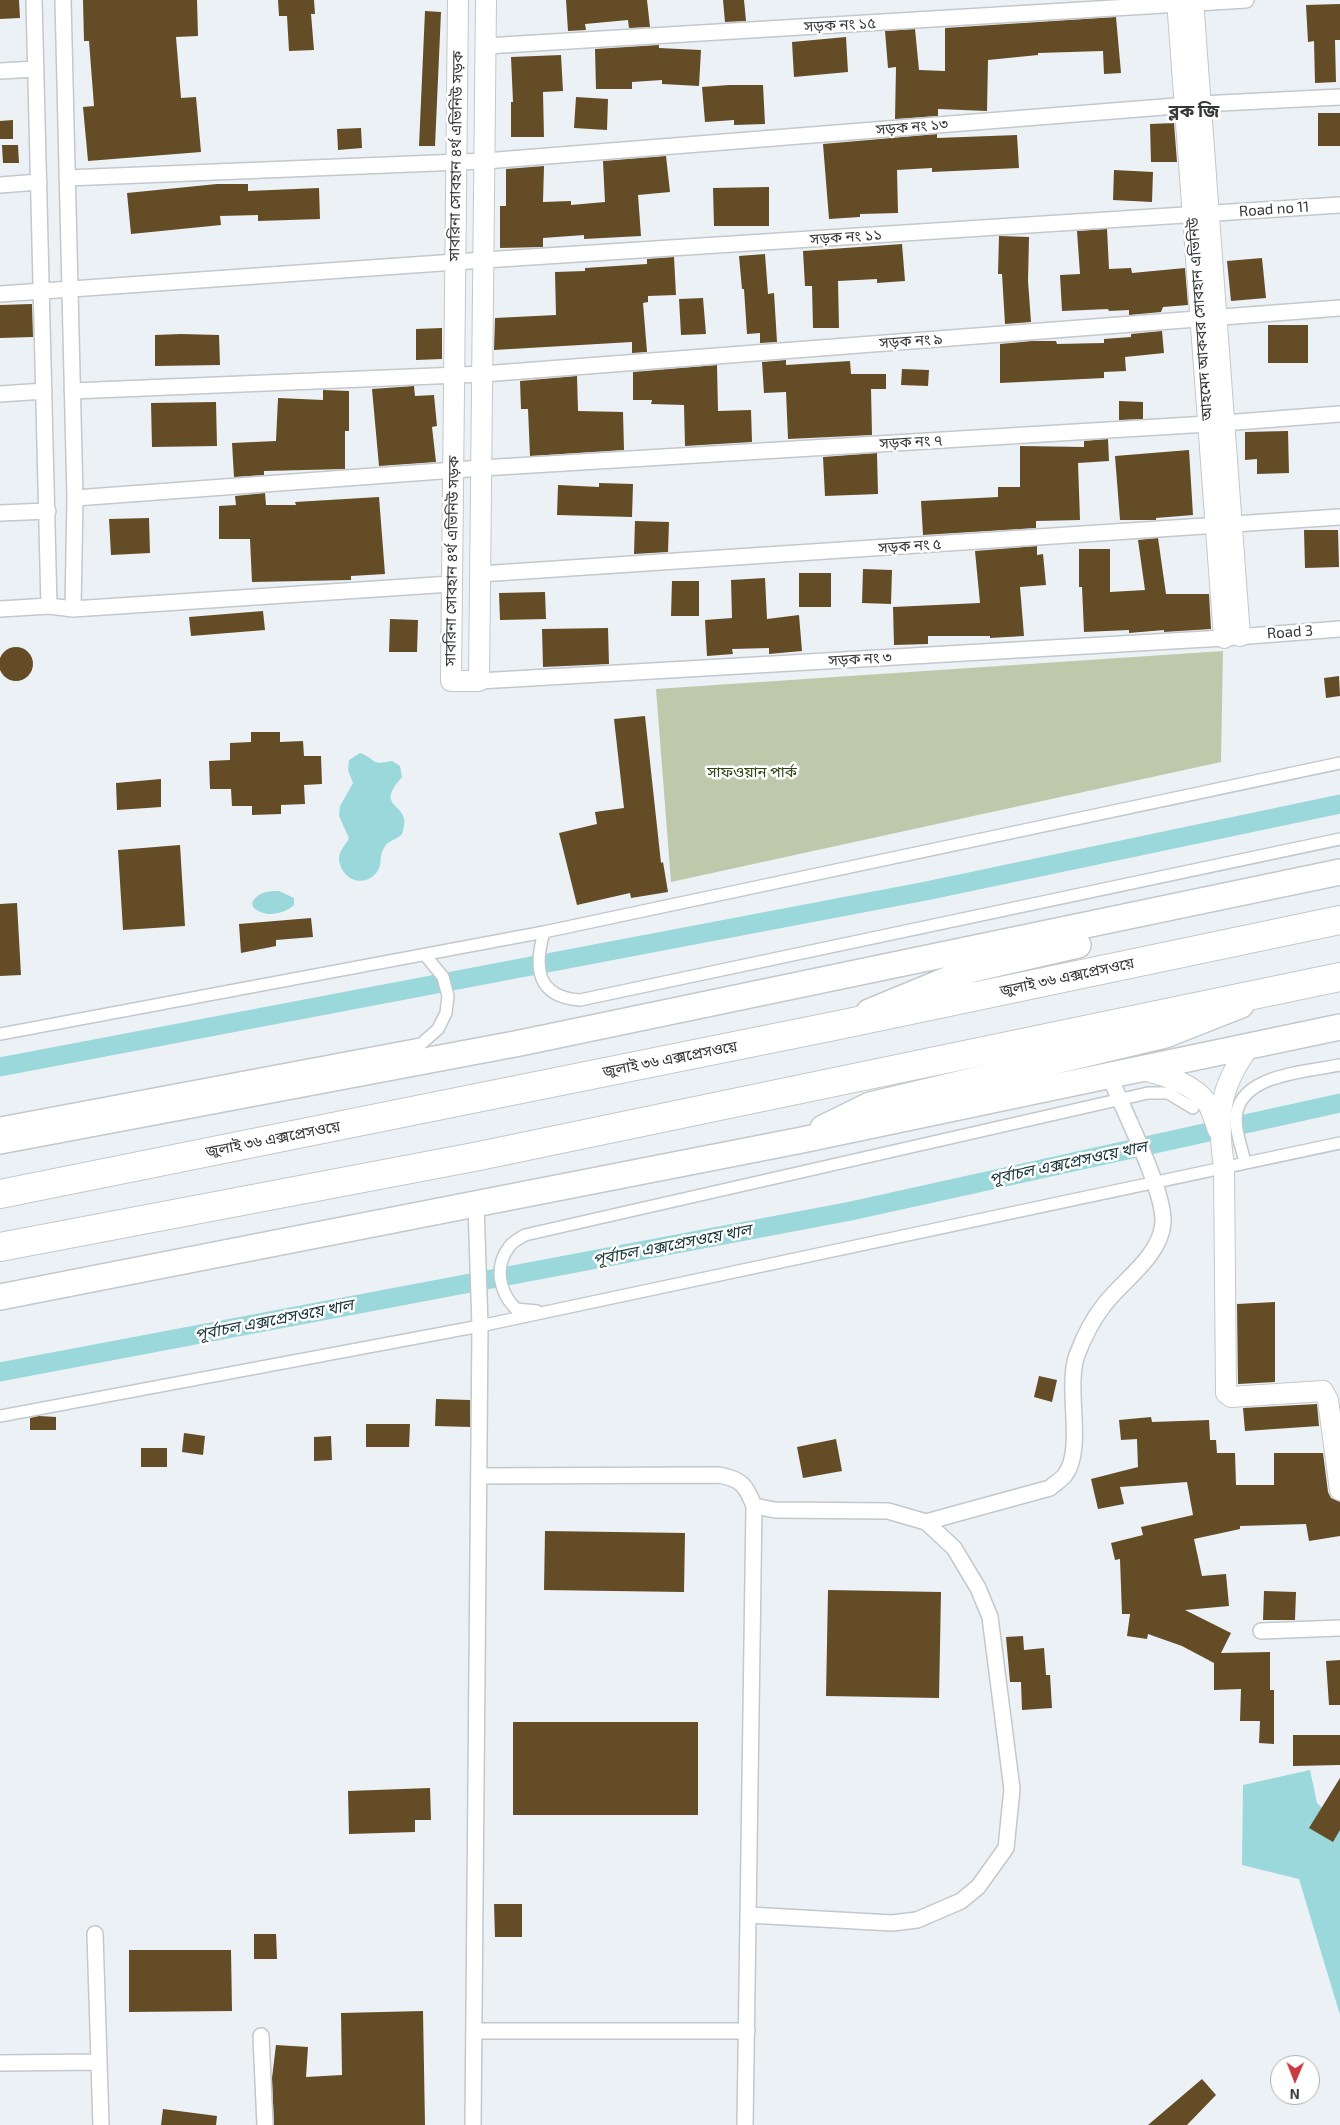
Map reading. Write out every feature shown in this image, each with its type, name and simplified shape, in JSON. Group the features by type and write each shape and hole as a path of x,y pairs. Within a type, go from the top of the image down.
{"highway":[{"name":"জুলাই ৩৬ এক্সপ্রেসওয়ে","path":"0,1194 839,1025 1340,920"},
{"path":"0,1247 479,1156 1340,977"}],"main road":[{"path":"0,1141 520,1043 1209,901 1340,872"},
{"path":"839,1025 973,969 1096,941 1169,920 1209,901"},
{"path":"802,1140 837,1119 870,1105 1165,1036 1266,993"},
{"path":"0,1296 476,1205 802,1140 1110,1077 1340,1027"}],"street":[{"path":"34,0 50,606"},
{"path":"62,0 75,498 73,609"},
{"name":"সাবরিনা সোবহান ৪র্থ এভিনিউ সড়ক","path":"458,0 451,681 479,681 486,0"},
{"name":"সড়ক নং ১৫","path":"486,46 1185,2 1246,0"},
{"name":"আহমেদ আকবর সোবহান এভিনিউ","path":"1185,2 1232,637"},
{"path":"0,72 36,69"},
{"name":"সড়ক নং ১৩","path":"67,178 485,161 1193,105 1340,97"},
{"path":"0,185 39,182"},
{"name":"Road no 11","path":"1201,215 1340,204"},
{"name":"সড়ক নং ১১","path":"0,294 484,260 1201,215"},
{"name":"সড়ক নং ৯","path":"72,391 483,374 1340,308"},
{"path":"0,394 44,391"},
{"name":"সড়ক নং ৭","path":"75,498 482,468 1216,424 1340,414"},
{"path":"0,514 48,511"},
{"name":"সড়ক নং ৫","path":"480,574 1340,518"},
{"path":"0,609 50,606 73,609 451,579 480,574"},
{"name":"Road 3","path":"1232,637 1340,628"},
{"name":"সড়ক নং ৩","path":"479,681 1232,637"},
{"path":"0,1034 544,932 1340,763"},
{"path":"544,932 539,950 539,974 548,990 565,999 580,1000 1340,839"},
{"path":"0,1123 421,1044 438,1029 446,1013 448,996 443,978 425,955"},
{"path":"1249,1047 1230,1075 1222,1102 1220,1134 1224,1166 1226,1393 1231,1397 1323,1391 1328,1400 1339,1481"},
{"path":"1245,1162 1236,1120 1240,1102 1250,1088 1266,1080 1340,1065"},
{"path":"1143,1070 1167,1076 1187,1086 1207,1103 1220,1134"},
{"path":"926,1522 1050,1488 1065,1475 1072,1457 1074,1428 1072,1385 1076,1357 1104,1306 1137,1270 1156,1245 1163,1224 1161,1203 1154,1182 1110,1077"},
{"path":"544,1312 516,1308 502,1291 499,1274 509,1246 524,1235 1148,1093 1168,1093 1193,1108"},
{"path":"0,1416 480,1326 1204,1173 1224,1166 1340,1143"},
{"path":"473,2125 480,1326 476,1205"},
{"path":"479,1476 719,1475 735,1478 748,1490 754,1506 745,2125"},
{"path":"749,1915 892,1923 918,1920 961,1901 978,1886 1006,1848 1012,1790 990,1617 978,1588 954,1548 926,1522 888,1511 775,1510 754,1506"},
{"path":"1261,1630 1340,1628"},
{"path":"95,1934 101,2125"},
{"path":"474,2031 747,2031"},
{"path":"261,2036 265,2125"},
{"path":"0,2063 99,2062"}],"green space":[{"name":"সাফওয়ান পার্ক","path":"1223,651 1221,762 671,882 656,689"}],"water":[{"path":"360,753 376,762 392,761 400,766 402,777 391,796 392,801 403,816 404,823 402,834 388,843 382,851 379,870 373,876 362,881 347,875 340,865 339,859 341,850 349,838 339,816 340,806 353,783 348,770 349,760"},
{"path":"279,891 294,898 294,905 274,914 262,913 253,907 254,899 260,894"},
{"path":"1310,1770 1317,1803 1340,1826 1340,2015 1299,1879 1242,1865 1243,1785"}],"building":[{"path":"0,0 19,0 20,18 0,19"},
{"path":"83,0 197,0 198,36 176,37 181,98 196,97 201,152 88,161 83,107 94,106 89,41 84,41"},
{"path":"278,0 314,0 315,14 311,14 314,50 289,51 287,16 279,16"},
{"path":"566,0 647,0 650,27 629,28 628,20 585,24 586,30 568,31"},
{"path":"723,0 744,0 746,21 725,22"},
{"path":"1340,4 1340,40 1335,40 1336,82 1315,83 1314,41 1308,42 1306,5"},
{"path":"425,11 441,12 435,146 419,146"},
{"path":"1116,17 1121,73 1104,74 1103,51 1038,53 1038,55 988,60 987,111 938,109 938,116 895,119 896,67 888,68 885,31 915,29 919,70 945,71 945,28"},
{"path":"846,37 848,72 794,77 792,42"},
{"path":"659,45 659,48 701,50 699,86 662,84 662,80 632,82 632,89 596,89 595,49"},
{"path":"561,55 563,91 543,92 544,137 511,137 511,102 513,102 511,57"},
{"path":"763,85 765,124 734,125 734,120 705,122 702,87"},
{"path":"576,97 608,99 607,130 574,128"},
{"path":"1318,113 1340,113 1340,146 1318,146"},
{"path":"13,120 13,139 0,139 0,121"},
{"path":"1174,123 1177,162 1151,162 1150,124"},
{"path":"361,128 362,148 338,150 337,129"},
{"path":"937,134 937,138 1017,135 1019,168 932,172 932,168 897,170 898,213 860,214 860,217 829,219 823,144"},
{"path":"2,145 18,145 19,163 3,163"},
{"path":"666,156 670,192 638,195 641,236 584,239 584,235 543,238 543,247 500,248 500,206 506,206 506,169 544,166 543,202 571,201 571,205 605,202 603,161"},
{"path":"1114,170 1153,172 1152,202 1113,200"},
{"path":"217,184 248,184 248,191 319,188 320,219 258,221 258,215 220,216 221,225 131,234 127,193"},
{"path":"769,187 769,226 714,226 713,188"},
{"path":"1107,229 1109,269 1131,268 1132,273 1185,268 1188,305 1163,307 1161,312 1129,315 1129,310 1062,311 1060,275 1080,274 1077,231"},
{"path":"999,236 1029,237 1028,281 1031,322 1005,324 1002,274 998,274"},
{"path":"902,244 905,281 877,283 877,279 838,281 839,328 813,328 812,286 805,286 803,251"},
{"path":"765,254 768,294 774,293 777,342 760,343 760,333 747,334 744,289 742,289 739,256"},
{"path":"674,257 676,295 648,296 648,302 643,303 647,352 632,353 632,342 494,350 495,318 556,315 555,272 585,271 585,268 647,264 647,259"},
{"path":"1262,258 1266,298 1231,301 1227,261"},
{"path":"703,298 706,334 681,335 679,299"},
{"path":"32,304 33,337 0,338 0,305"},
{"path":"1268,325 1308,325 1308,363 1268,363"},
{"path":"442,328 442,359 416,360 416,329"},
{"path":"1162,331 1164,353 1125,357 1126,371 1104,372 1104,378 1000,383 1000,344 1032,341 1056,341 1057,344 1104,343 1104,339 1131,337 1131,334"},
{"path":"155,335 219,335 220,365 155,366"},
{"path":"786,360 786,365 850,361 851,374 886,374 886,389 871,389 872,435 788,439 786,392 764,393 762,362"},
{"path":"717,365 718,411 751,410 752,442 685,446 684,405 651,404 652,400 633,400 633,372"},
{"path":"902,369 929,370 928,386 901,385"},
{"path":"577,376 578,411 623,412 624,450 530,456 528,409 521,409 520,381"},
{"path":"414,386 415,396 434,395 437,426 432,427 436,462 379,466 372,389"},
{"path":"323,390 349,391 349,431 345,431 345,469 264,471 264,475 234,477 232,443 276,441 278,398 323,400"},
{"path":"1119,401 1143,402 1143,419 1119,420"},
{"path":"216,402 217,446 152,447 151,403"},
{"path":"1288,431 1289,473 1257,474 1257,459 1245,460 1245,432"},
{"path":"1108,439 1109,461 1078,463 1080,520 1036,521 1036,528 923,535 921,501 998,497 998,487 1020,487 1020,446 1084,447 1084,441"},
{"path":"1189,450 1193,515 1156,518 1156,520 1120,520 1115,456"},
{"path":"877,453 878,494 825,496 823,457"},
{"path":"599,483 633,484 632,517 557,515 558,485 599,487"},
{"path":"265,493 266,505 296,505 295,502 379,497 385,574 351,576 351,580 252,582 250,539 219,539 219,506 236,505 235,496"},
{"path":"149,518 150,553 111,555 109,519"},
{"path":"635,521 669,522 668,552 634,554"},
{"path":"1304,530 1338,530 1339,567 1305,568"},
{"path":"1158,538 1166,594 1209,594 1211,629 1129,633 1129,630 1084,632 1082,587 1079,587 1079,549 1110,549 1110,592 1145,590 1138,540"},
{"path":"1037,546 1037,555 1043,554 1046,585 1020,587 1024,636 990,638 990,636 928,636 928,644 894,645 893,607 980,603 975,551"},
{"path":"863,569 892,570 891,604 862,603"},
{"path":"799,573 831,573 831,607 799,607"},
{"path":"765,578 767,619 799,615 802,651 769,654 769,648 732,649 733,654 707,656 705,620 732,618 731,580"},
{"path":"672,581 699,581 699,616 671,616"},
{"path":"545,592 546,619 500,620 499,593"},
{"path":"263,611 265,630 191,636 189,617"},
{"path":"390,619 418,620 417,652 389,652"},
{"path":"608,628 609,664 543,667 542,629"},
{"path":"16,647 23,648 28,652 32,657 32,671 28,676 23,680 16,681 9,680 4,676 0,671 -1,664 0,657 4,652 9,648"},
{"path":"1339,676 1340,696 1326,698 1324,678"},
{"path":"645,716 661,863 663,862 668,892 631,898 630,893 577,905 559,833 597,824 595,812 624,808 614,719"},
{"path":"251,732 280,732 280,742 303,741 304,756 321,756 322,784 304,785 305,804 281,805 281,814 252,815 252,806 232,806 231,789 210,789 209,761 230,760 230,743 251,742"},
{"path":"161,779 161,807 117,810 116,783"},
{"path":"180,845 185,926 123,930 118,850"},
{"path":"17,903 21,975 0,976 0,904"},
{"path":"311,918 313,937 276,940 276,946 241,953 239,924"},
{"path":"1275,1302 1275,1382 1238,1384 1237,1304"},
{"path":"1039,1376 1057,1380 1052,1402 1034,1397"},
{"path":"436,1399 470,1400 470,1427 435,1426"},
{"path":"1317,1404 1319,1426 1245,1431 1243,1408"},
{"path":"39,1416 56,1417 56,1430 30,1430 30,1418"},
{"path":"1151,1417 1152,1422 1209,1420 1210,1440 1216,1440 1217,1453 1235,1453 1236,1485 1274,1485 1274,1453 1323,1453 1328,1492 1331,1498 1340,1502 1340,1536 1309,1541 1306,1524 1240,1526 1240,1529 1194,1539 1202,1576 1226,1574 1229,1606 1185,1610 1231,1633 1221,1653 1270,1652 1270,1690 1274,1690 1274,1744 1259,1743 1260,1721 1240,1721 1241,1689 1214,1690 1214,1663 1182,1646 1148,1634 1147,1639 1127,1636 1130,1614 1122,1614 1120,1559 1115,1560 1111,1543 1143,1535 1141,1527 1193,1515 1187,1482 1120,1487 1124,1504 1098,1509 1091,1479 1138,1467 1137,1439 1121,1440 1119,1420"},
{"path":"366,1424 410,1424 409,1447 366,1447"},
{"path":"184,1433 205,1436 203,1455 182,1452"},
{"path":"331,1436 332,1460 314,1461 314,1437"},
{"path":"836,1439 842,1471 803,1478 797,1447"},
{"path":"141,1448 167,1448 167,1467 141,1467"},
{"path":"545,1531 685,1533 684,1592 544,1590"},
{"path":"828,1590 941,1592 939,1698 826,1696"},
{"path":"1264,1591 1296,1592 1295,1620 1263,1620"},
{"path":"1023,1636 1024,1650 1044,1648 1046,1675 1050,1675 1052,1708 1022,1710 1021,1682 1010,1682 1006,1637"},
{"path":"1340,1660 1340,1705 1329,1705 1326,1661"},
{"path":"513,1722 698,1722 698,1815 513,1815"},
{"path":"1293,1735 1340,1735 1340,1765 1293,1766"},
{"path":"1340,1778 1340,1830 1333,1842 1309,1828"},
{"path":"430,1788 431,1820 415,1820 415,1832 349,1834 348,1791"},
{"path":"494,1904 522,1904 522,1937 495,1937"},
{"path":"254,1934 276,1934 277,1959 254,1959"},
{"path":"129,1950 231,1950 232,2011 129,2012"},
{"path":"423,2011 425,2125 274,2125 272,2078 276,2045 308,2047 306,2077 342,2075 341,2013"},
{"path":"1202,2079 1216,2095 1187,2125 1148,2125"},
{"path":"163,2109 217,2116 216,2125 161,2125"}],"waterway":[{"name":"পূর্বাচল এক্সপ্রেসওয়ে খাল","path":"0,1067 926,891 1340,804"},
{"name":"পূর্বাচল এক্সপ্রেসওয়ে খাল","path":"0,1372 851,1211 1340,1103"}],"district":[{"name":"ব্লক জি","path":"1194,111"}]}
